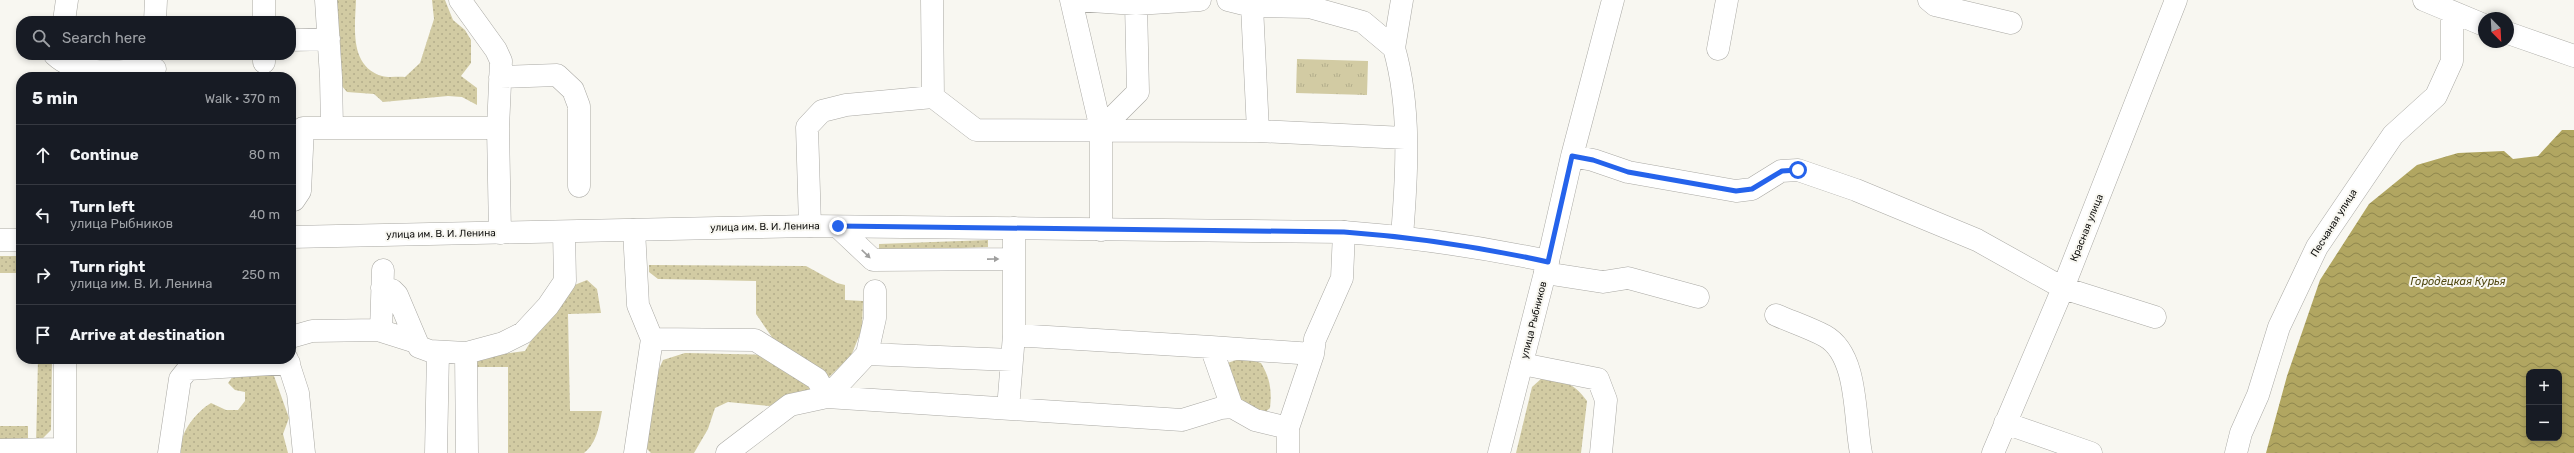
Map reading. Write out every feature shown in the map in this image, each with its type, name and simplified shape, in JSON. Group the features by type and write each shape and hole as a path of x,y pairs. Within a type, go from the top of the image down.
{"main road":[{"path":"65,16 67,0"},
{"path":"155,16 156,0"},
{"path":"264,0 264,16"},
{"path":"326,0 332,128"},
{"path":"460,0 496,50 501,61 498,128 500,233"},
{"path":"932,0 933,97"},
{"path":"1071,0 1101,129 1101,230"},
{"path":"1076,0 1136,4 1200,0"},
{"path":"1228,0 1252,6 1318,4 1363,22 1394,48"},
{"path":"1402,0 1394,48 1403,103 1406,138 1402,236"},
{"name":"улица Рыбников","path":"1499,453 1547,267 1572,156 1613,0"},
{"path":"1718,48 1728,0"},
{"path":"1929,0 1935,5 2011,23"},
{"name":"Красная улица","path":"1993,453 2063,288 2176,0"},
{"path":"2424,0 2478,23"},
{"path":"1101,129 1138,92 1136,4"},
{"path":"1252,6 1258,131"},
{"name":"Песчаная улица","path":"2236,453 2241,433 2258,395 2280,327 2317,247 2393,135 2436,96 2452,61 2452,13"},
{"path":"2514,35 2574,56"},
{"path":"296,40 329,39"},
{"path":"63,60 71,66 84,71 155,67"},
{"path":"500,77 557,75 573,90 579,106 580,186"},
{"path":"810,226 807,126 822,111 846,105 933,97 976,130 1101,129 1258,131 1406,138"},
{"path":"296,197 300,191 303,128 498,128"},
{"path":"1572,156 1593,160 1628,172 1736,191 1752,189 1782,171 1798,170 1856,190 1977,240 2063,288 2155,317"},
{"name":"улица им. В. И. Ленина","path":"296,237 810,226 1344,232 1402,236 1490,249 1547,267 1603,282 1628,278 1698,297"},
{"path":"838,226 873,260 1014,259"},
{"path":"1008,409 1014,335 1014,228"},
{"path":"634,230 638,305 652,339 635,453"},
{"path":"381,331 382,279 397,296 419,347 438,352 466,353 503,343 523,333 548,306 565,281 564,232"},
{"path":"1288,453 1288,428 1313,354 1315,339 1342,278 1344,232"},
{"path":"0,240 16,240"},
{"path":"827,397 866,354 875,318 875,291"},
{"path":"1776,315 1825,336 1836,346 1848,369 1855,404 1861,453"},
{"path":"296,336 312,331 381,331 416,342"},
{"path":"1014,335 1210,346 1313,354"},
{"path":"652,339 755,340 817,379 827,397"},
{"path":"1210,346 1232,407"},
{"path":"436,453 438,352"},
{"path":"466,353 467,453"},
{"path":"866,354 1012,360"},
{"path":"0,450 65,451 65,364"},
{"path":"169,453 180,379 191,364"},
{"path":"289,364 298,393 304,453"},
{"path":"1522,364 1598,379 1606,400 1601,453"},
{"path":"727,453 790,406 827,397 1182,420 1221,408 1232,407 1255,420 1288,428"},
{"path":"2005,423 2091,453"}],"green space":[{"path":"331,0 356,0 356,44 359,55 364,64 371,71 382,76 405,77 420,63 434,19 432,0 445,0 453,20 465,30 471,40 471,63 461,76 477,88 477,105 462,97 448,96 383,102 374,94 347,92 335,78"},
{"path":"1297,59 1368,61 1367,95 1296,93"},
{"path":"988,240 988,247 879,251 879,244"},
{"path":"0,256 16,256 16,273 0,273"},
{"path":"649,265 806,266 837,283 845,285 845,300 863,301 862,329 851,356 808,397 769,406 728,402 715,408 708,429 694,453 651,453 645,447 656,376 663,360 685,353 773,355 776,343 756,314 756,281 658,279 649,272"},
{"path":"587,280 597,289 601,313 568,314 570,411 602,411 595,439 584,453 508,453 508,367 475,367 477,357 525,351 541,324 572,286"},
{"path":"1243,358 1261,363 1268,379 1271,395 1270,408 1263,414 1245,412 1224,364"},
{"path":"38,364 52,364 51,430 36,445"},
{"path":"266,368 274,376 289,418 283,434 288,453 181,453 182,438 185,431 194,418 205,407 211,403 226,410 238,410 245,401 245,392 235,390 228,383 233,376"},
{"path":"1542,378 1557,380 1568,384 1583,395 1587,401 1581,453 1516,453 1532,387"},
{"path":"0,426 28,426 28,445 0,445"}],"water":[{"name":"Городецкая Курья","path":"2562,130 2574,130 2574,453 2266,453 2287,376 2320,280 2369,204 2417,165 2458,153 2504,151 2513,159 2538,156"}],"route":[{"path":"838,226 1344,232 1402,236 1490,249 1548,262 1572,156 1593,160 1628,172 1693,185 1736,191 1752,189 1782,171 1798,170"}]}
